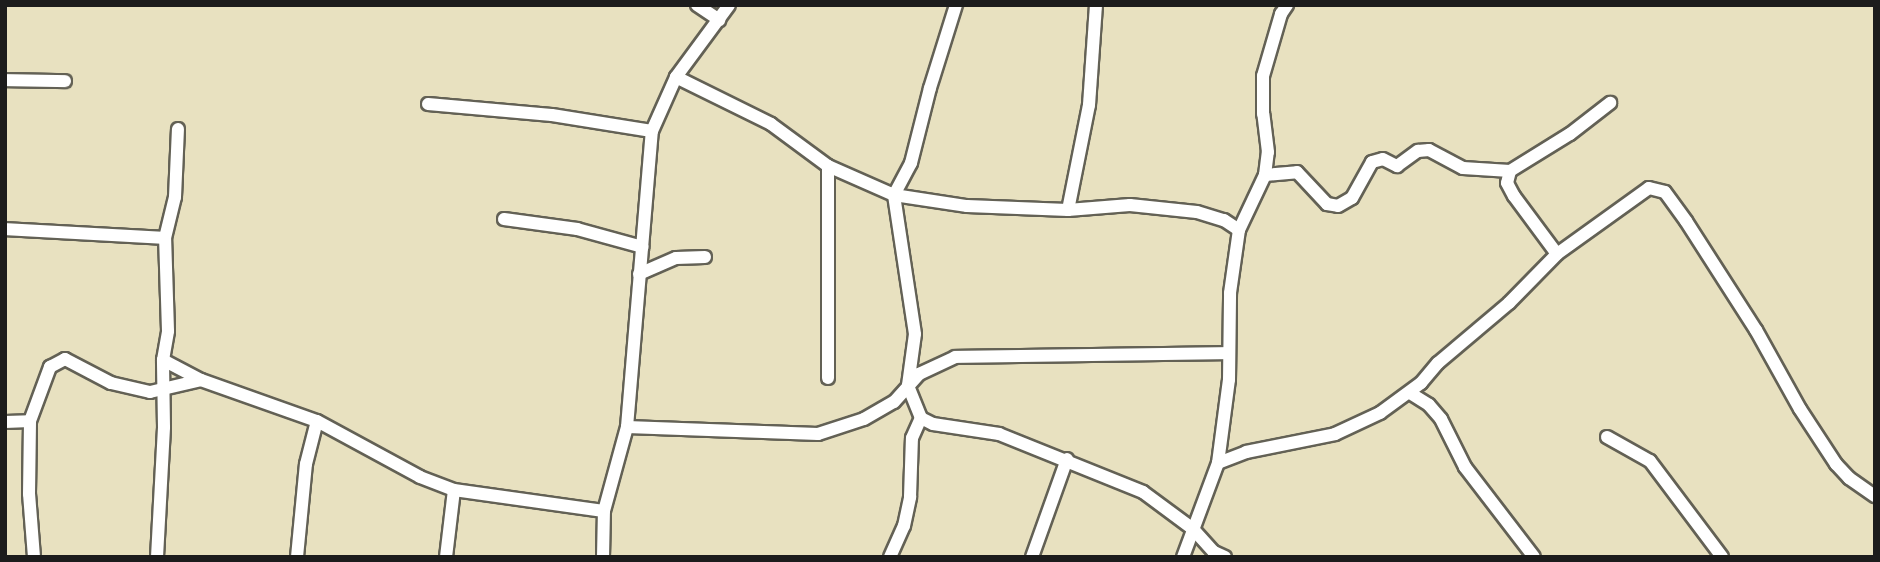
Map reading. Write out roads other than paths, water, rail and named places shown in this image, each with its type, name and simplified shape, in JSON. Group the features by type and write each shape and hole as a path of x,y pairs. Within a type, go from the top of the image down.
{"street":[{"path":"697,5 719,20"},
{"path":"603,557 604,511 627,427 653,131 676,77 729,5"},
{"path":"956,5 930,88 911,163 894,195 915,334 908,385 921,418 933,424 999,434 1067,458 1143,492 1193,529 1214,552 1225,557"},
{"path":"1069,210 1089,105 1096,5"},
{"path":"1183,557 1218,463 1229,380 1230,293 1239,230 1265,175 1268,152 1263,114 1263,76 1281,14 1287,5"},
{"path":"676,77 771,124 828,166 894,195 967,206 1069,210 1130,205 1197,212 1224,220 1239,230"},
{"path":"5,80 65,81"},
{"path":"1265,175 1297,172 1327,204 1338,206 1353,198 1372,162 1383,159 1397,166 1419,151 1429,150 1463,168 1510,171 1570,134 1610,103"},
{"path":"428,104 552,115 653,131"},
{"path":"157,557 165,391 163,360 168,331 165,238 175,197 178,129"},
{"path":"828,166 828,377"},
{"path":"1510,171 1507,183 1514,197 1557,254"},
{"path":"1218,463 1246,452 1335,434 1380,413 1410,393 1438,363 1509,303 1557,254 1649,188 1665,192 1756,330 1800,410 1836,464 1875,496"},
{"path":"504,219 577,229 643,247"},
{"path":"5,229 165,238"},
{"path":"639,274 676,258 705,257"},
{"path":"627,427 818,434 864,419 894,402 919,373 955,357 1229,353"},
{"path":"34,557 29,494 30,421 50,367 56,361 65,359 111,383 150,392 165,391 201,380"},
{"path":"163,360 201,380 317,421 420,477 454,490 604,511"},
{"path":"1410,393 1429,405 1441,419 1465,467 1534,557"},
{"path":"890,557 904,526 909,497 912,438 921,418"},
{"path":"5,422 30,421"},
{"path":"297,557 306,464 317,421"},
{"path":"1607,437 1650,461 1722,557"},
{"path":"1032,557 1067,458"},
{"path":"446,557 454,490"}]}
